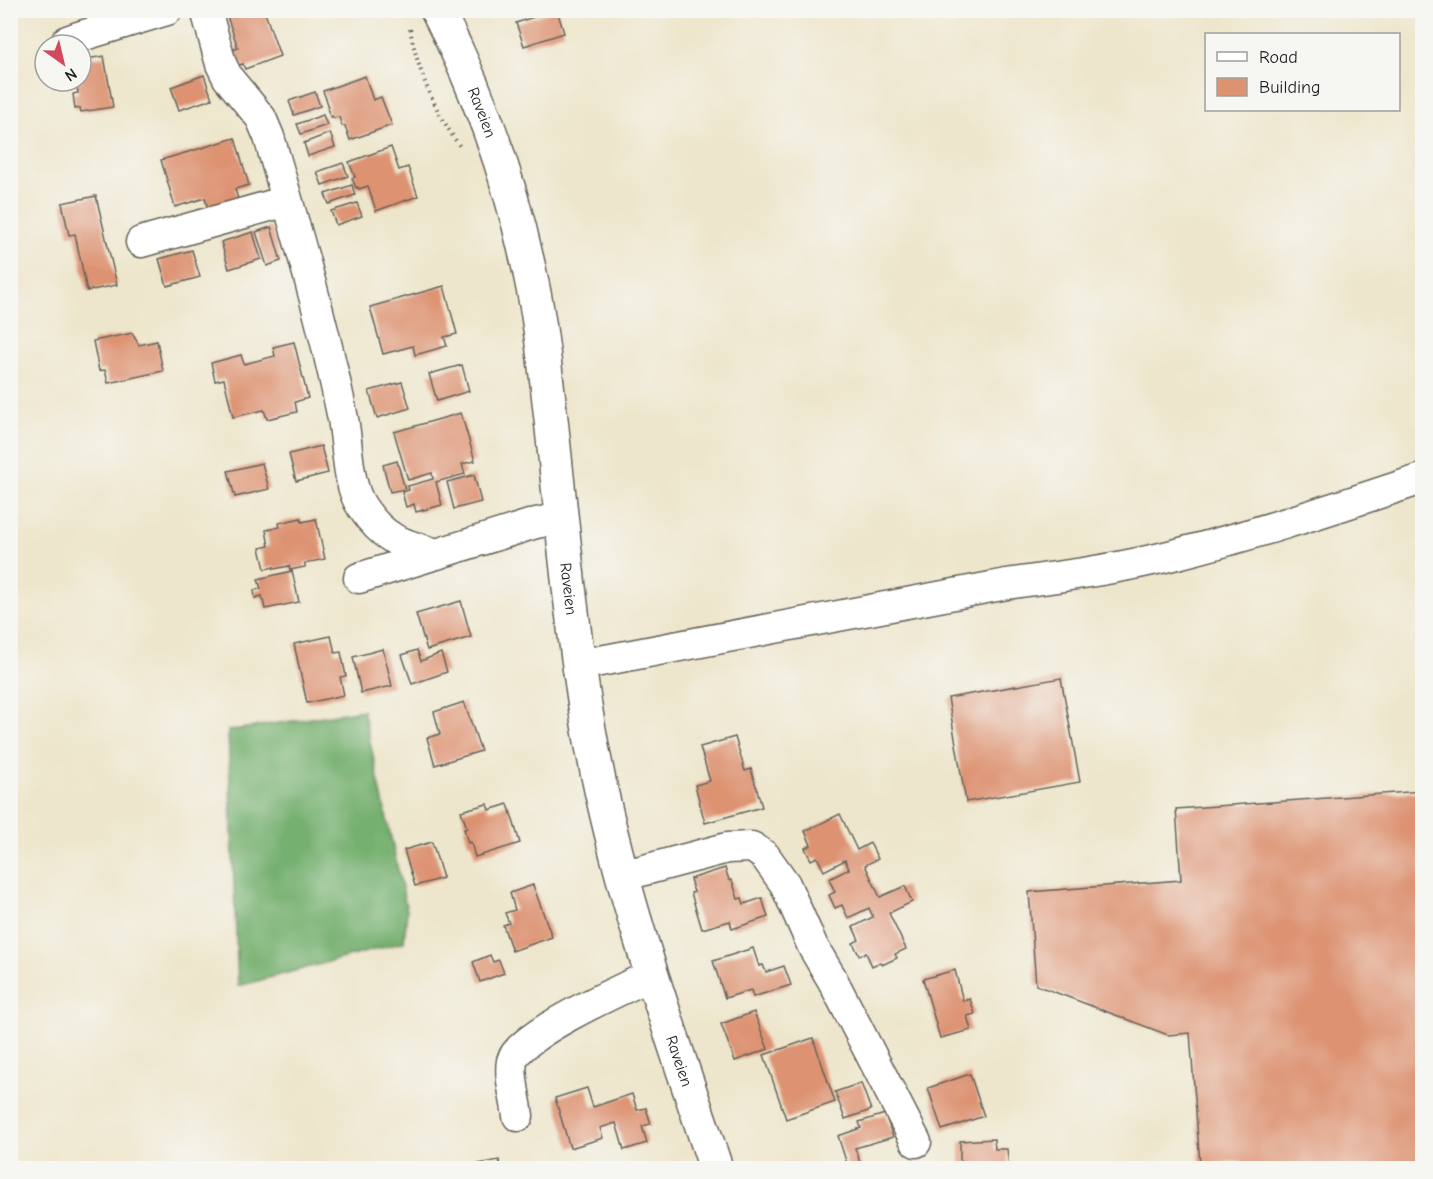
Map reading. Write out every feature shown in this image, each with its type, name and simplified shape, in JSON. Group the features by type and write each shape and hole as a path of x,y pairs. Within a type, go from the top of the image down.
{"main road":[{"name":"Raveien","path":"437,10 457,48 488,122 524,243 541,333 579,665 604,806 622,876 652,975 716,1168"}],"street":[{"path":"88,33 167,10"},
{"path":"206,10 220,64 228,78 261,118 269,138 324,339 343,419 353,485 361,505 377,526 398,543 436,554"},
{"path":"141,242 287,201"},
{"path":"579,665 1172,555 1287,523 1422,479"},
{"path":"359,578 536,523 562,518"},
{"path":"622,876 727,848 752,847 765,856 785,884 813,947 832,979 916,1142"},
{"path":"518,1116 512,1068 513,1058 522,1045 602,998 652,975"}],"green space":[{"path":"363,710 407,911 404,942 238,986 228,731"}],"building":[{"path":"244,10 264,10 280,56 245,69 243,64 235,66 230,51 238,48 227,16"},
{"path":"557,10 564,33 524,46 516,23"},
{"path":"104,56 113,107 81,112 80,108 75,109 73,94 93,93 93,58"},
{"path":"204,75 212,99 179,110 171,87"},
{"path":"365,76 373,100 381,97 392,125 350,140 339,117 330,117 323,91"},
{"path":"315,92 320,106 294,115 289,101"},
{"path":"323,115 327,125 301,134 297,124"},
{"path":"330,133 335,147 308,156 304,143"},
{"path":"235,138 249,185 235,189 238,199 208,208 205,198 175,207 161,160"},
{"path":"391,147 399,170 408,167 418,196 376,211 368,186 356,188 352,178 355,177 349,162"},
{"path":"343,163 348,176 322,185 317,172"},
{"path":"352,185 355,195 329,204 325,194"},
{"path":"96,196 117,285 87,291 75,234 69,235 62,203"},
{"path":"357,203 362,216 336,225 331,211"},
{"path":"271,227 281,261 267,266 256,232"},
{"path":"253,232 261,259 229,269 221,242"},
{"path":"192,250 200,277 167,286 159,259"},
{"path":"444,286 457,334 444,337 447,346 415,355 413,346 383,354 370,307"},
{"path":"132,333 139,345 157,341 163,371 108,383 105,370 99,371 93,341"},
{"path":"294,342 308,398 295,402 297,412 267,419 264,410 233,417 224,379 215,381 211,363 241,355 244,364 275,356 273,347"},
{"path":"462,365 469,391 437,401 429,374"},
{"path":"402,382 410,408 377,418 369,391"},
{"path":"461,413 475,461 462,464 465,474 436,482 442,505 416,512 414,504 406,507 402,492 409,490 408,486 433,479 432,473 408,480 394,432"},
{"path":"321,446 328,473 296,481 289,454"},
{"path":"397,461 405,489 390,492 383,465"},
{"path":"262,463 269,489 235,497 228,471"},
{"path":"474,475 481,502 454,509 447,482"},
{"path":"301,518 302,522 316,519 325,559 305,563 305,567 290,570 289,566 265,569 260,548 269,546 266,530 280,527 279,523"},
{"path":"292,571 299,602 265,609 262,596 255,598 254,590 261,589 258,579"},
{"path":"461,601 471,637 427,650 416,614"},
{"path":"331,636 335,653 341,652 346,676 340,677 344,695 307,703 294,644"},
{"path":"383,649 392,686 361,693 353,657"},
{"path":"417,650 421,661 441,653 447,672 412,684 402,655"},
{"path":"1061,678 1080,782 966,802 948,698"},
{"path":"464,702 481,751 435,765 427,738 440,734 434,712"},
{"path":"735,737 745,771 751,769 762,807 705,823 695,785 710,781 700,747"},
{"path":"1422,791 1422,1168 1243,1168 1242,1161 1200,1165 1190,1033 1168,1035 1036,985 1029,892 1181,880 1176,809"},
{"path":"487,804 489,810 508,804 520,843 475,857 471,842 468,843 464,829 467,828 461,811"},
{"path":"840,814 857,850 870,843 878,859 865,865 880,897 905,886 912,902 889,913 906,949 895,954 897,958 882,965 880,962 872,966 866,953 859,955 853,943 859,940 853,927 873,917 869,908 848,918 842,905 835,908 829,895 835,892 829,879 849,869 845,860 824,871 817,857 811,860 805,848 811,845 805,831"},
{"path":"432,842 443,878 415,886 404,850"},
{"path":"725,868 729,880 732,880 738,899 742,898 744,904 762,898 768,917 732,929 730,921 702,929 691,893 694,892 690,879"},
{"path":"533,885 552,937 512,951 503,925 509,923 505,913 515,910 510,893"},
{"path":"753,948 759,966 763,965 766,972 784,966 791,985 753,997 751,990 725,998 713,961"},
{"path":"490,955 493,962 499,960 504,973 480,982 473,962"},
{"path":"955,970 963,1001 970,999 975,1014 967,1016 971,1030 940,1038 923,979"},
{"path":"754,1012 768,1049 735,1061 721,1024"},
{"path":"813,1038 835,1102 786,1119 764,1055"},
{"path":"970,1074 984,1116 942,1130 928,1088"},
{"path":"861,1083 871,1110 845,1119 835,1092"},
{"path":"587,1088 593,1107 632,1094 637,1110 646,1108 651,1124 642,1126 647,1143 624,1150 616,1123 600,1128 603,1138 570,1148 555,1098"},
{"path":"885,1114 893,1137 855,1148 862,1168 836,1168 847,1164 838,1136 861,1128 859,1122"},
{"path":"994,1139 995,1149 1007,1149 1009,1168 960,1168 960,1141"},
{"path":"499,1160 501,1168 473,1168 472,1165"}]}
